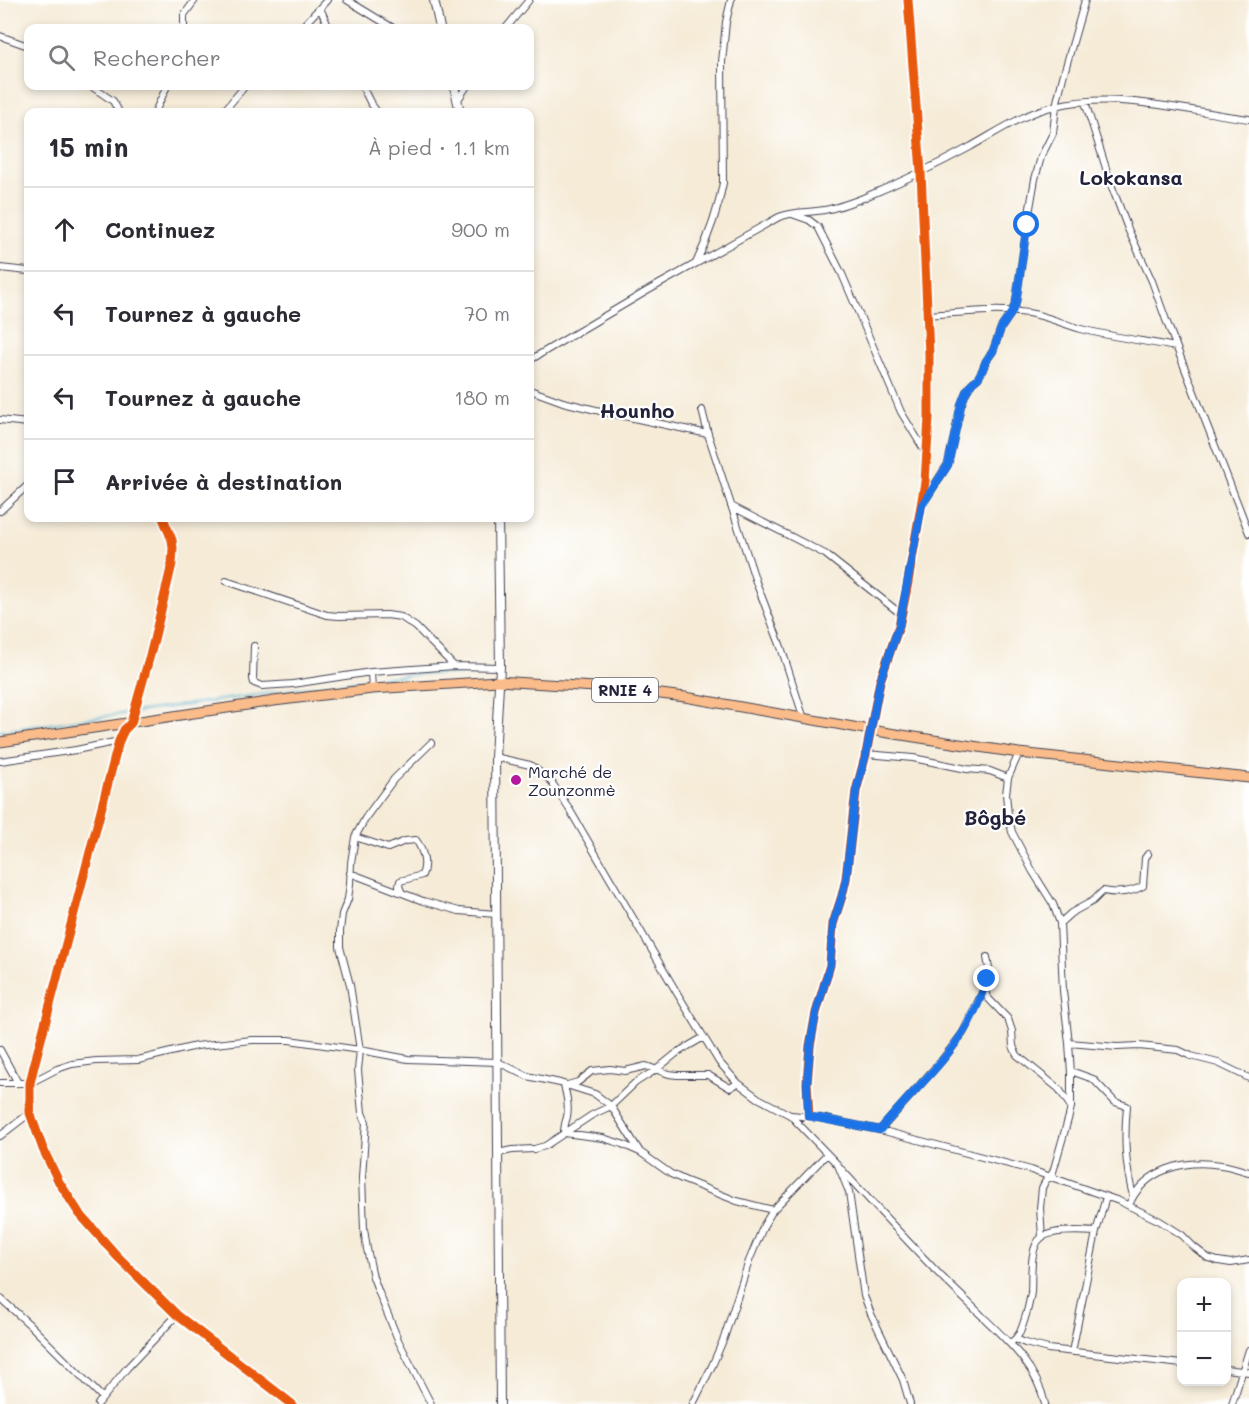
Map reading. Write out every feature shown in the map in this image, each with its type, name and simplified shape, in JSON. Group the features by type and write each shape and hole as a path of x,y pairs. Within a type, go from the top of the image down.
{"main road":[{"name":"RNIE 4","path":"0,742 274,701 371,679 498,681 573,685 685,697 870,730 1019,753 1249,778"}],"street":[{"path":"184,24 184,15 195,0"},
{"path":"305,24 327,0"},
{"path":"347,0 386,24"},
{"path":"434,0 439,24"},
{"path":"509,24 529,0"},
{"path":"696,263 715,216 723,183 722,62 731,0"},
{"path":"808,1116 807,1083 810,1046 816,1013 830,965 833,924 846,879 856,791 866,754 880,681 901,614 922,505 927,453 929,354 921,172 908,0"},
{"path":"922,505 948,465 966,392 982,371 993,351 1001,328 1016,302 1035,179 1041,158 1053,133 1056,106 1085,0"},
{"path":"320,8 327,24"},
{"path":"0,36 24,45"},
{"path":"97,90 113,101 117,108"},
{"path":"157,108 165,90"},
{"path":"226,108 242,90"},
{"path":"364,90 374,108"},
{"path":"455,90 459,108"},
{"path":"457,101 464,90"},
{"path":"534,357 779,217 789,213 830,209 860,199 921,172 1026,116 1056,106 1108,100 1249,119"},
{"path":"1084,102 1112,188 1152,281 1249,533"},
{"path":"789,213 818,226 842,274 901,412 927,453"},
{"path":"0,268 24,271"},
{"path":"927,315 977,312 1029,313 1082,329 1176,347"},
{"path":"534,391 563,402 708,434"},
{"path":"702,410 756,582 781,647 804,718"},
{"path":"0,420 24,423"},
{"path":"0,510 24,489"},
{"path":"731,506 825,554 901,614"},
{"path":"165,522 172,540 172,564 131,723 124,730 119,741 30,1083 30,1113 43,1149 59,1182 79,1212 117,1256 177,1315 292,1404"},
{"path":"498,522 500,667 495,757 500,1404"},
{"path":"226,581 327,615 401,616 416,627 454,666"},
{"path":"254,646 253,679 254,683 262,686 371,679 454,666 500,667"},
{"path":"0,761 119,741"},
{"path":"431,743 394,779 366,817 355,837 348,898 342,914 340,931 340,947 350,985 360,1050 358,1071 362,1113 366,1122 362,1177 364,1224 373,1277 395,1334 431,1404"},
{"path":"1019,753 1008,778 1006,794 1008,814 1012,832 1053,904 1060,923 1063,991 1070,1043 1071,1107 1055,1167 1044,1184 1040,1197 1042,1237"},
{"path":"866,754 913,758 967,769 990,771 1008,778"},
{"path":"495,757 530,765 550,780 720,1062 738,1083 758,1098 790,1115 939,1274 1013,1341 1033,1375 1045,1404"},
{"path":"355,837 388,848 405,841 416,840 423,849 425,870 422,876 400,882 401,891"},
{"path":"1060,923 1071,913 1093,901 1103,891 1114,893 1135,891 1143,886 1148,854"},
{"path":"350,873 423,901 459,911 496,914"},
{"path":"880,1130 963,1033 984,989 989,969 987,957"},
{"path":"984,989 987,997 1008,1019 1017,1055 1046,1081 1059,1089 1071,1107"},
{"path":"498,1153 545,1146 592,1115 611,1106 635,1083 678,1052 704,1037"},
{"path":"0,1083 30,1083 72,1064 138,1060 196,1046 252,1040 289,1040 408,1059 498,1062 527,1076 595,1094 611,1106 640,1152"},
{"path":"1070,1043 1178,1050 1218,1063 1249,1078"},
{"path":"0,1050 18,1083"},
{"path":"564,1133 567,1096 564,1086 578,1082 592,1071 610,1069 625,1071 646,1066 669,1074 708,1075 730,1088 738,1083"},
{"path":"625,1071 635,1083"},
{"path":"1071,1071 1093,1079 1115,1102 1127,1106 1124,1133 1128,1177 1133,1196"},
{"path":"0,1136 30,1113"},
{"path":"790,1115 808,1116 880,1130 1017,1166 1129,1205 1174,1229 1208,1258 1231,1263 1249,1260"},
{"path":"564,1133 603,1138 622,1144 640,1152 671,1174 684,1180 736,1201 773,1210"},
{"path":"693,1404 724,1338 749,1261 764,1225 773,1210 827,1154"},
{"path":"1129,1205 1140,1186 1160,1172 1173,1167 1209,1163 1249,1172"},
{"path":"838,1165 849,1191 864,1296 903,1380 910,1404"},
{"path":"1072,1352 1096,1232 1106,1197"},
{"path":"1013,1341 1021,1331 1029,1302 1034,1250 1037,1243 1042,1237 1053,1233 1096,1232"},
{"path":"0,1298 102,1397"},
{"path":"98,1404 134,1360 177,1315"},
{"path":"1013,1341 1072,1352 1177,1363"},
{"path":"1232,1404 1246,1372 1249,1350"},
{"path":"1231,1370 1246,1372"}],"waterway":[{"path":"0,731 377,678 419,674 477,673"}],"cycle path":[{"path":"809,1116 807,1083 810,1046 816,1013 830,965 833,924 846,879 856,791 866,754 880,681 899,626 925,482 929,418 929,354 921,172 908,0"},
{"path":"165,522 172,540 172,564 131,723 124,730 119,741 34,1066 30,1083 30,1113 43,1149 59,1182 79,1213 117,1256 177,1315 292,1404"}],"place":[{"name":"Marché de Zounzonmè","path":"516,780"}],"district":[{"name":"Lokokansa","path":"1131,177"},
{"name":"Hounho","path":"637,410"},
{"name":"Bôgbé","path":"995,817"}],"route":[{"path":"987,979 963,1033 880,1130 808,1116 807,1083 810,1046 816,1013 832,956 833,924 846,879 856,791 866,754 880,681 899,626 922,505 948,465 966,392 982,371 993,351 1001,328 1016,302 1027,225"}]}
